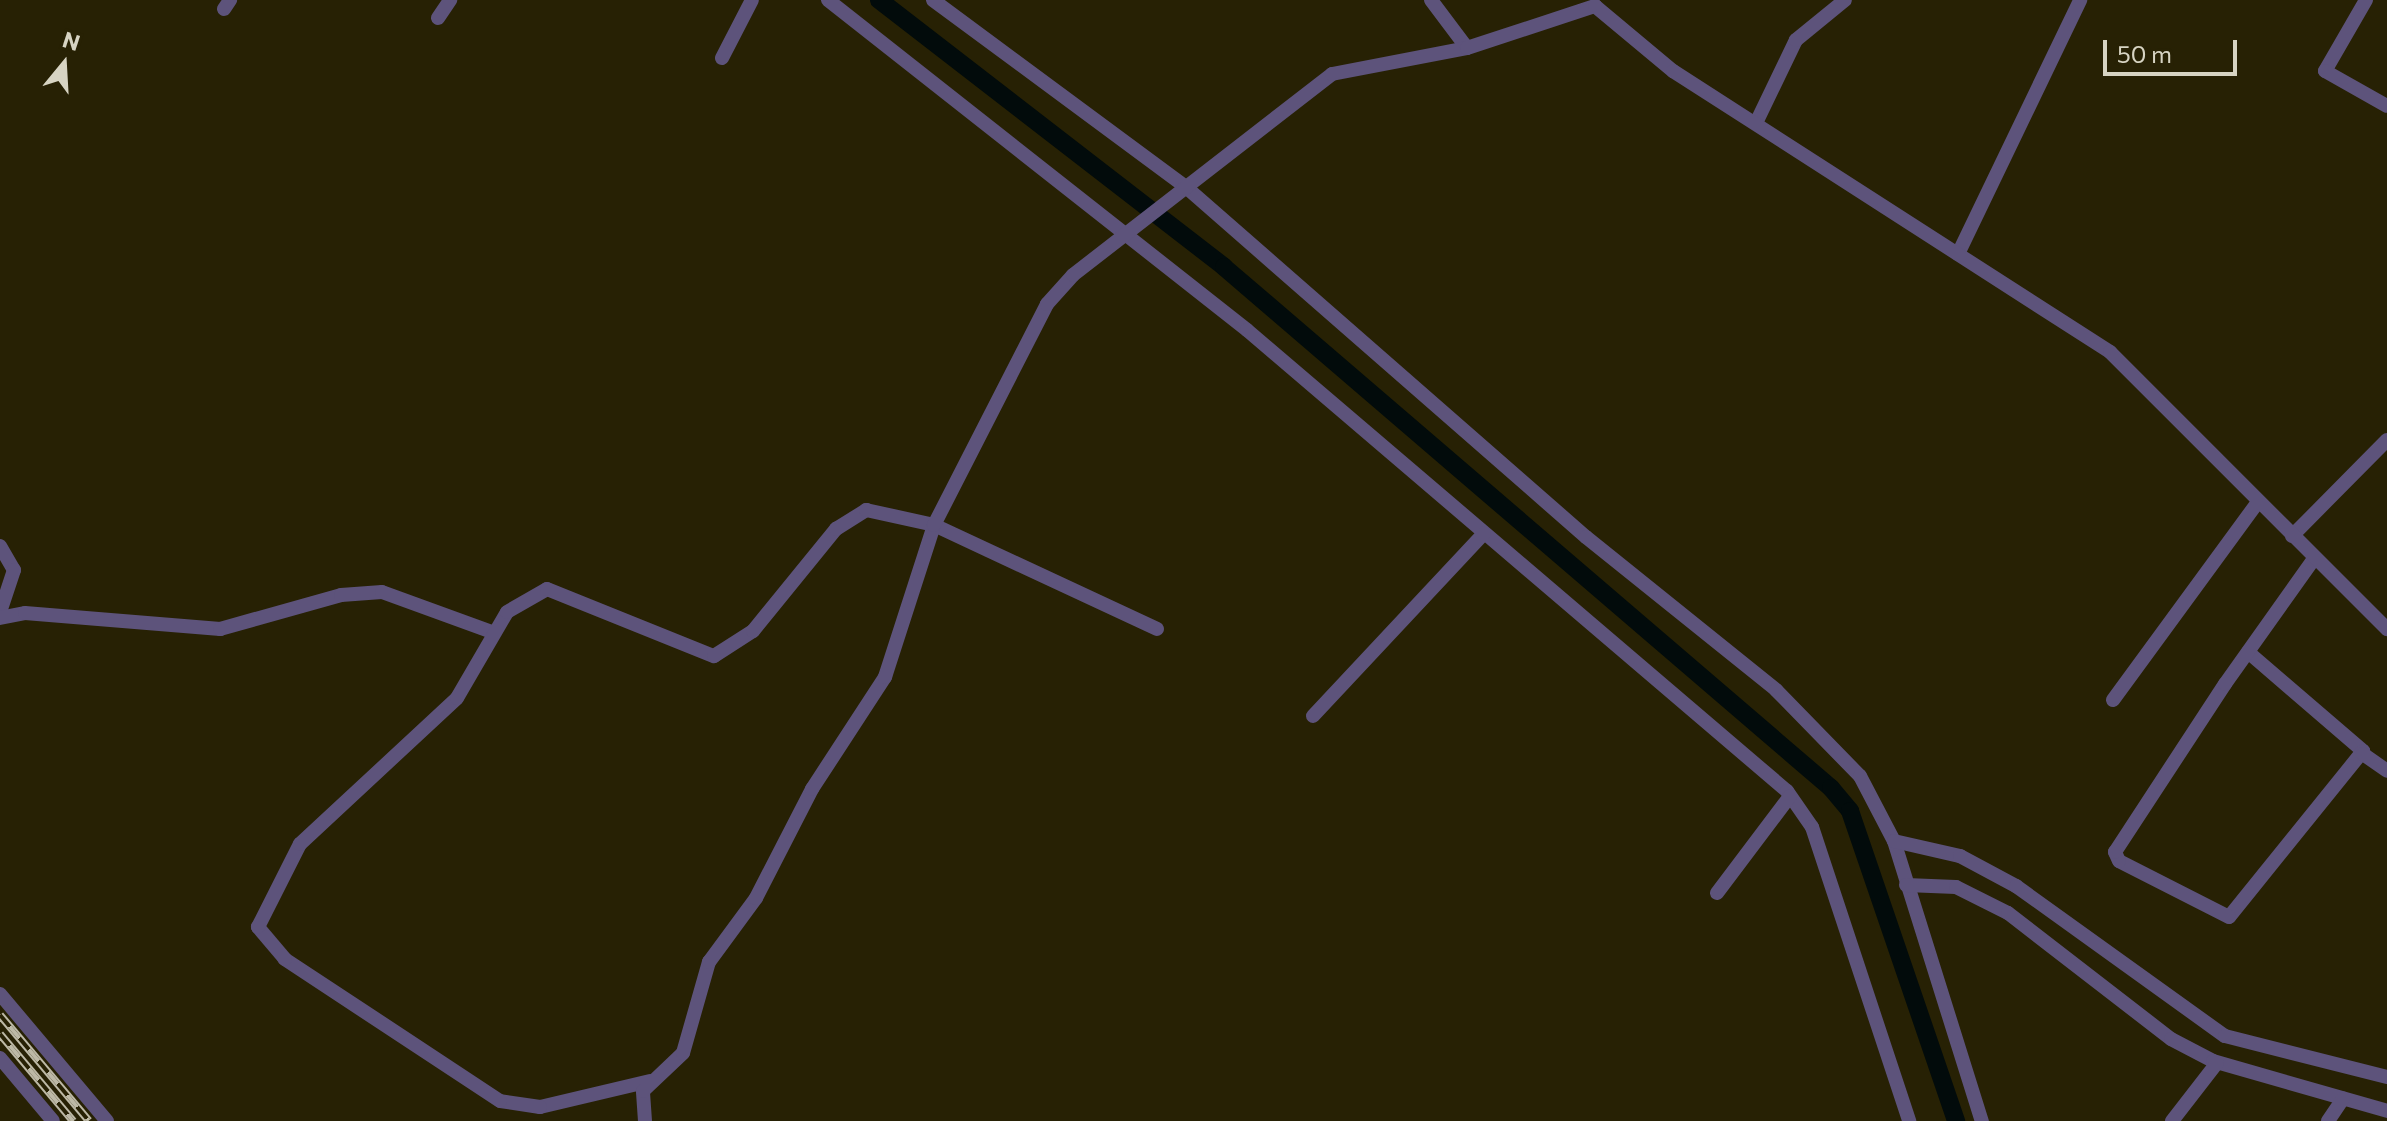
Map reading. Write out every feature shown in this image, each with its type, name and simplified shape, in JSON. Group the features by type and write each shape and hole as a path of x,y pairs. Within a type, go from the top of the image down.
{"street":[{"path":"438,18 450,0"},
{"path":"722,58 752,0"},
{"path":"828,0 1247,330 1790,796 1812,827 1909,1121"},
{"path":"933,0 1187,188 1586,537 1776,690 1860,776 1894,841 1982,1121"},
{"path":"1431,0 1467,48"},
{"path":"1756,123 1796,40 1845,0"},
{"path":"1958,254 2080,0"},
{"path":"2366,0 2325,71 2387,106"},
{"path":"1157,629 934,525 866,510 851,517 753,631 714,656 547,589 525,598 492,632 457,698 300,844 258,927 285,959 500,1101 540,1107 650,1081 677,1065 709,962 756,898 812,789 885,677 934,525 1047,304 1073,275 1130,235 1332,74 1467,48 1596,3 1673,71 2110,352 2313,560 2387,629"},
{"path":"2292,536 2387,440"},
{"path":"2113,700 2258,502"},
{"path":"1313,716 1484,533"},
{"path":"0,546 14,570 0,612"},
{"path":"2313,560 2117,849 2119,861 2235,916 2363,754"},
{"path":"0,618 25,613 220,629 341,595 382,592 492,632"},
{"path":"2248,652 2363,754 2387,771"},
{"path":"1717,893 1790,796"},
{"path":"1894,841 1960,856 2016,886 2225,1036 2387,1077"},
{"path":"1906,885 1956,887 2008,913 2171,1039 2217,1063 2387,1111"},
{"path":"0,994 107,1121"},
{"path":"0,1058 53,1121"},
{"path":"2172,1121 2217,1063"},
{"path":"645,1121 643,1091 650,1081"},
{"path":"2328,1121 2343,1099"}],"waterway":[{"path":"879,0 1224,267 1831,788 1850,811 1956,1121"}],"railway":[{"path":"0,1015 89,1121"},
{"path":"0,1034 73,1121"}]}
